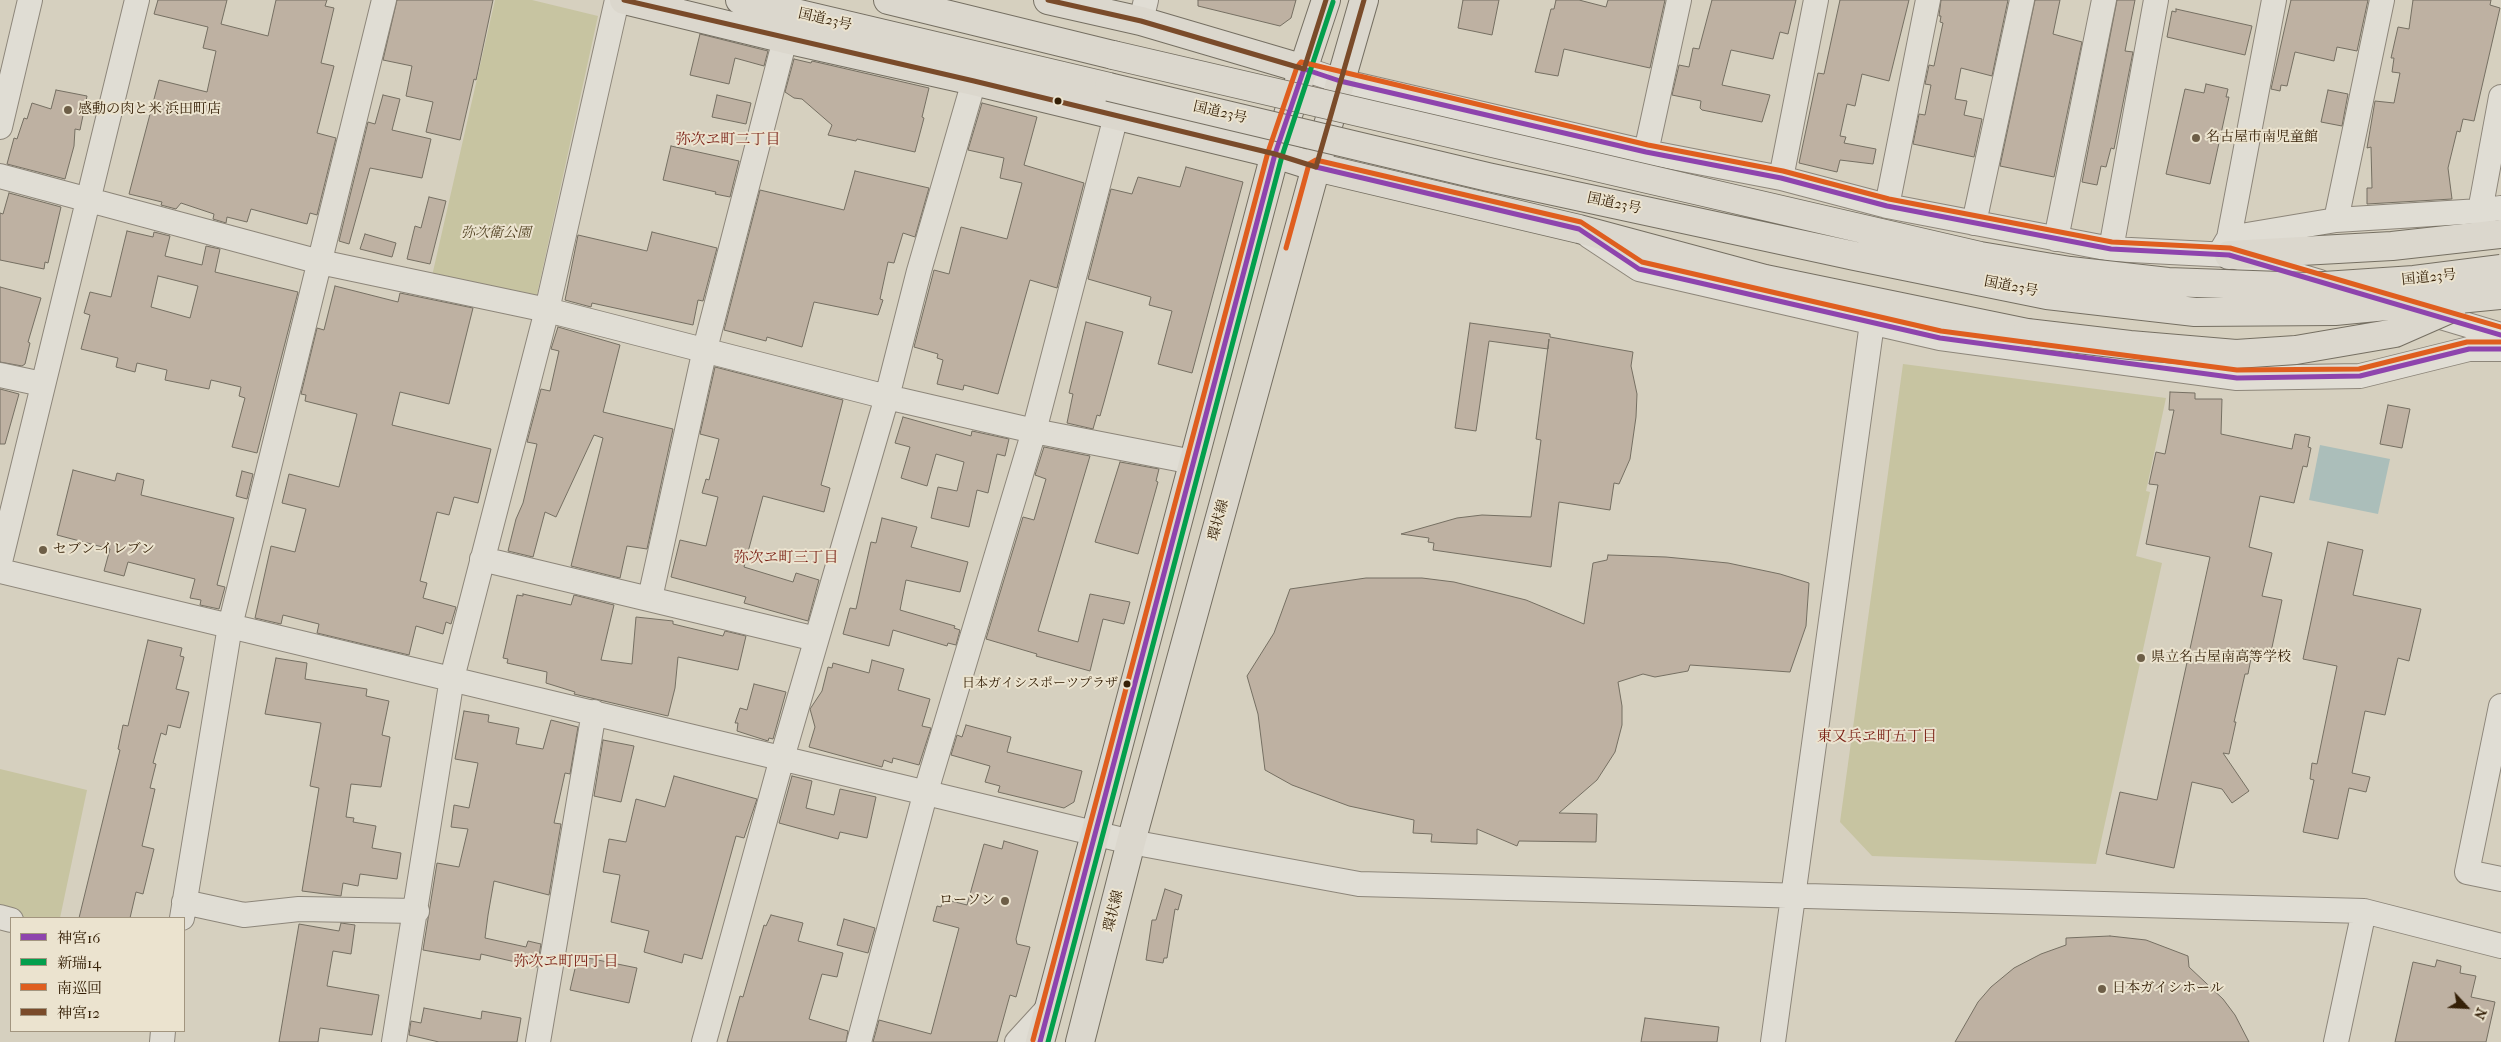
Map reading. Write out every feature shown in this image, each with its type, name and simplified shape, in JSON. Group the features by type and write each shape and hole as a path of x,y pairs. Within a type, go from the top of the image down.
{"main road":[{"path":"624,0 785,39 974,81 1275,154 1316,167 1579,229 1765,279 2027,333 2130,345 2236,354 2296,350 2395,332 2474,299"},
{"name":"国道23号","path":"740,0 1488,177 1845,254 2047,295 2194,312 2335,311 2501,295"},
{"name":"国道23号","path":"888,0 1122,57 1980,256 2070,271 2168,282 2309,287 2414,280 2501,269"},
{"path":"1048,0 1144,10 1304,69"},
{"path":"1040,1042 1094,832 1275,154 1326,0"},
{"name":"環状線","path":"1080,1042 1131,842 1316,167 1364,0"},
{"path":"2226,249 2392,246 2501,234"}],"street":[{"path":"0,127 30,0"},
{"path":"0,562 87,198 137,0"},
{"path":"384,0 230,626 183,910 244,914 299,909 417,911"},
{"path":"394,1042 417,911 452,678 547,310 617,0"},
{"path":"1646,152 1679,0"},
{"path":"1781,178 1816,0"},
{"path":"1887,206 1928,0"},
{"path":"1974,223 2022,0"},
{"path":"2056,238 2104,0"},
{"path":"2111,250 2156,0"},
{"path":"2226,249 2274,0"},
{"path":"2336,220 2382,0"},
{"path":"650,598 705,349 785,39"},
{"path":"1304,69 1340,81 1646,152 1781,178 1887,206 2111,250 2226,249 2336,220 2491,210 2501,97"},
{"path":"704,1042 816,639 888,398 919,272 974,81"},
{"path":"859,1042 926,792 1034,431 1116,116"},
{"path":"0,176 320,262 547,310 705,349 888,398 1034,431 1193,462"},
{"path":"1579,229 1639,269 1872,323 1940,338 2237,378 2360,376 2469,349 2501,349"},
{"path":"2226,249 2501,335"},
{"path":"1773,1042 1872,323"},
{"path":"0,375 42,384"},
{"path":"482,559 816,639"},
{"path":"0,571 1131,842 1359,884 2364,911 2501,946"},
{"path":"2501,706 2466,872 2501,879"},
{"path":"538,1042 594,712"},
{"path":"2336,1042 2364,911"},
{"path":"1017,1042 1050,1006"},
{"path":"1088,1015 1092,1042"}],"green space":[{"name":"弥次衛公園","path":"495,0 532,0 598,16 536,299 432,276"},
{"path":"1903,364 2166,398 2146,491 2150,492 2136,556 2162,563 2096,864 1872,856 1840,822"},
{"path":"0,769 87,790 60,917 16,917 0,914"}],"shaded area":[{"path":"2320,445 2390,459 2378,514 2309,500"}],"building":[{"path":"158,0 227,0 221,24 268,36 276,0 327,0 325,6 334,8 321,63 334,66 317,133 336,138 317,215 310,213 307,224 251,209 247,222 227,217 226,223 213,219 214,214 181,203 176,209 161,205 162,202 129,194 159,80 207,92 216,51 203,48 208,27 154,14"},
{"path":"397,0 493,0 476,80 474,79 460,140 426,132 433,102 406,96 412,66 383,60"},
{"path":"1198,0 1296,0 1291,18 1280,26 1198,6"},
{"path":"1463,0 1499,0 1492,35 1458,28"},
{"path":"1556,0 1579,0 1606,7 1608,0 1665,0 1650,68 1564,49 1558,76 1535,72 1551,9 1554,9"},
{"path":"1712,0 1796,0 1788,34 1780,32 1773,59 1731,50 1722,85 1770,95 1762,122 1702,110 1700,108 1701,101 1672,95 1679,65 1689,67 1693,48 1699,49"},
{"path":"1840,0 1909,0 1889,81 1862,74 1855,106 1847,104 1840,136 1846,137 1844,143 1876,149 1873,164 1840,160 1837,172 1799,163 1818,73 1824,74"},
{"path":"1941,0 2008,0 1992,76 1961,68 1955,99 1967,101 1964,115 1982,119 1974,157 1913,144 1919,114 1925,115 1931,85 1925,84 1929,65 1934,66 1943,23 1940,22 1941,16 1939,16"},
{"path":"2035,0 2060,0 2053,34 2082,42 2054,177 2000,166"},
{"path":"2117,0 2135,0 2125,51 2133,52 2114,149 2111,148 2106,167 2101,166 2097,185 2082,182"},
{"path":"2291,0 2368,0 2357,51 2337,47 2334,61 2295,52 2287,86 2281,85 2280,91 2271,89"},
{"path":"2413,0 2491,0 2490,5 2500,8 2474,121 2463,119 2460,132 2457,131 2448,168 2452,199 2367,204 2367,188 2372,188 2371,147 2367,148 2375,101 2394,103 2400,73 2392,72 2394,58 2391,58 2398,27 2409,29"},
{"path":"2176,9 2252,26 2245,55 2167,37 2172,11 2176,12"},
{"path":"700,34 768,51 764,66 735,58 729,84 690,75"},
{"path":"794,59 811,63 812,61 929,88 922,117 924,118 915,152 857,139 856,141 828,135 832,125 802,99 794,98 785,92"},
{"path":"2206,84 2228,89 2226,97 2229,97 2210,184 2166,174 2185,89 2204,93"},
{"path":"56,90 87,96 80,130 75,129 74,146 65,179 7,164 14,138 17,139 24,118 27,119 32,103 51,109"},
{"path":"2328,90 2348,94 2342,126 2321,122"},
{"path":"383,95 400,99 392,130 431,139 422,178 370,168 349,244 339,241 368,122 375,124"},
{"path":"717,95 751,103 746,124 712,117"},
{"path":"982,103 1037,117 1024,165 1084,183 1057,288 1030,280 998,394 964,385 963,390 937,384 943,360 937,358 938,354 914,347 934,270 949,274 961,227 1007,239 1022,183 1000,178 1004,158 968,150"},
{"path":"671,146 739,161 730,197 663,180"},
{"path":"1186,167 1243,182 1192,373 1158,364 1172,311 1149,305 1151,297 1088,279 1111,189 1132,194 1138,177 1180,187"},
{"path":"855,171 929,188 915,237 903,233 894,263 888,262 880,299 883,300 878,315 814,302 802,347 767,337 766,341 724,330 760,190 844,210"},
{"path":"9,193 61,207 48,263 45,262 44,269 0,260 0,213 3,214"},
{"path":"429,197 446,201 430,264 407,259 415,226 421,228"},
{"path":"127,231 153,237 154,232 170,236 165,256 202,265 206,246 220,249 215,272 298,292 257,453 232,447 245,398 239,396 241,387 211,380 209,389 165,380 167,370 137,363 135,372 116,367 118,358 81,349 90,315 84,313 90,292 111,297","holes":["158,276 198,286 190,318 151,307"]},
{"path":"652,232 717,248 703,301 698,300 693,325 592,303 591,307 565,300 578,235 647,251"},
{"path":"365,234 396,243 392,257 360,249"},
{"path":"335,286 398,302 400,293 473,308 449,404 400,392 392,425 491,449 478,503 454,497 449,515 437,512 420,581 427,583 423,598 456,607 451,624 446,622 443,634 416,626 409,655 317,633 319,624 283,615 281,624 255,618 271,546 295,552 306,509 282,503 289,474 339,487 357,414 305,401 306,395 301,394 317,328 324,330"},
{"path":"0,287 41,298 28,342 30,343 25,364 22,366 0,362"},
{"path":"1086,322 1123,332 1100,416 1097,415 1093,429 1067,423 1073,394 1069,393"},
{"path":"1470,323 1550,334 1550,337 1633,352 1631,366 1637,394 1630,459 1619,484 1614,483 1610,510 1559,502 1551,567 1433,550 1434,543 1428,542 1429,538 1401,534 1457,518 1482,515 1531,517 1541,440 1536,439 1548,349 1489,341 1476,431 1455,428"},
{"path":"558,327 620,345 603,412 673,429 647,549 627,546 620,578 571,566 603,438 594,435 556,517 545,512 533,557 508,551 516,519 523,503 537,444 527,442 541,389 550,391 559,351 551,349"},
{"path":"715,367 843,400 821,485 830,488 824,512 763,496 744,567 793,582 796,573 819,580 808,621 744,603 746,597 671,577 680,540 706,546 718,497 702,493 706,479 709,480 719,439 700,434"},
{"path":"0,389 19,394 5,444 0,444"},
{"path":"2170,392 2195,393 2195,399 2222,399 2221,434 2292,449 2295,434 2310,437 2308,447 2311,448 2307,467 2303,466 2294,503 2260,496 2249,547 2272,553 2262,596 2282,600 2271,652 2253,648 2248,674 2245,674 2234,722 2236,722 2229,754 2223,753 2249,791 2232,803 2222,789 2192,782 2174,868 2106,854 2120,792 2157,800 2210,557 2146,544 2158,485 2149,484 2156,452 2165,454 2174,410 2169,410"},
{"path":"2388,405 2410,409 2402,448 2380,444"},
{"path":"903,417 971,436 972,431 1009,439 1005,456 997,454 988,493 977,490 969,527 931,518 938,487 957,491 964,462 936,454 927,486 901,478 910,447 895,443"},
{"path":"1044,447 1090,456 1038,631 1078,642 1090,594 1130,602 1124,624 1103,619 1090,671 1036,656 1037,654 986,639 1023,517 1034,520 1046,479 1035,475"},
{"path":"1120,462 1159,469 1156,481 1158,482 1138,554 1095,542"},
{"path":"73,470 115,481 117,473 144,480 141,495 234,518 217,585 225,587 219,609 200,605 201,600 190,598 195,579 128,562 124,576 104,571 110,549 57,535"},
{"path":"242,471 253,474 247,499 236,496"},
{"path":"882,518 917,527 911,547 968,562 960,592 906,580 900,610 955,626 954,628 960,630 956,645 948,643 947,646 893,630 889,646 843,634 850,608 856,609 871,542 876,543"},
{"path":"2328,542 2363,550 2353,595 2421,609 2409,661 2398,658 2385,715 2365,711 2352,773 2370,777 2366,792 2349,788 2338,839 2303,832 2314,780 2310,779 2312,763 2317,764 2337,666 2303,659"},
{"path":"1608,555 1666,557 1728,563 1780,574 1809,583 1806,626 1790,672 1690,665 1688,671 1655,677 1643,674 1618,682 1622,706 1622,725 1615,752 1597,780 1559,813 1597,814 1596,842 1519,841 1517,846 1477,829 1477,844 1431,842 1432,834 1413,833 1414,820 1349,806 1292,785 1265,770 1258,714 1247,676 1274,633 1290,589 1366,578 1422,578 1454,582 1526,600 1584,624 1593,563 1607,560"},
{"path":"523,594 571,605 574,595 614,605 601,660 632,664 636,617 673,621 673,624 723,636 725,631 746,636 738,670 678,657 675,688 668,716 574,694 575,692 546,683 547,672 507,663 508,659 503,658 517,595 523,596"},
{"path":"148,640 182,648 180,656 184,657 176,689 189,692 180,728 168,725 166,735 161,733 153,763 156,764 150,788 155,789 142,846 154,849 143,894 136,892 130,917 79,917 120,750 118,749 123,725 128,726"},
{"path":"276,658 307,663 305,679 367,689 366,696 389,701 382,735 390,737 381,787 351,784 346,817 354,818 353,822 376,826 372,848 401,853 397,879 360,874 358,886 343,883 341,896 302,891 319,788 310,786 321,723 265,714"},
{"path":"872,660 904,669 898,690 930,699 922,726 931,728 919,765 893,758 892,763 884,760 882,767 809,747 815,727 810,709 822,691 828,667 832,668 833,663 869,673"},
{"path":"754,684 786,692 773,739 769,738 768,741 737,731 738,723 735,723 740,708 747,710"},
{"path":"464,711 489,715 488,722 519,728 516,744 543,749 551,720 578,727 570,774 565,773 554,823 561,824 549,895 494,881 488,915 485,938 526,947 528,941 541,944 537,967 481,954 480,960 423,950 437,863 459,867 468,829 451,827 454,805 469,808 478,763 455,759"},
{"path":"966,725 1011,737 1007,752 1082,771 1074,802 1064,808 998,792 1000,786 985,782 990,766 951,755 957,735 962,737"},
{"path":"603,740 634,746 621,802 594,796"},
{"path":"674,776 757,799 744,838 736,836 702,959 684,954 682,963 644,952 649,931 611,922 620,875 603,872 609,839 626,842 636,799 665,807"},
{"path":"792,776 812,781 806,808 834,815 840,789 876,797 867,838 840,832 838,839 779,823"},
{"path":"1004,841 1038,851 1016,939 1017,944 1030,947 1016,997 1010,995 997,1042 873,1042 879,1020 931,1034 959,928 933,921 937,906 941,907 943,899 967,905 984,844 1002,849"},
{"path":"1165,889 1182,895 1178,910 1175,909 1167,958 1164,958 1163,963 1146,960 1152,920 1156,920"},
{"path":"771,915 803,923 798,941 843,953 837,977 822,974 809,1019 848,1031 846,1042 727,1042 740,996 743,997 764,925 766,926"},
{"path":"844,919 875,928 868,953 837,945"},
{"path":"341,923 355,925 351,954 333,951 327,986 379,995 372,1035 320,1028 318,1042 279,1042 299,924 339,931"},
{"name":"日本ガイシホール","path":"2110,936 2146,940 2188,956 2189,967 2223,999 2235,1015 2249,1042 1955,1042 1978,1002 1991,987 2014,968 2041,954 2066,945 2066,938"},
{"path":"578,956 637,968 629,1003 570,990"},
{"path":"2437,960 2461,966 2460,973 2476,976 2471,997 2495,1002 2486,1042 2395,1042 2413,962 2435,967"},
{"path":"424,1008 481,1019 482,1011 521,1018 517,1042 439,1042 409,1035 411,1021 421,1023"},
{"path":"1645,1018 1719,1027 1717,1042 1641,1042"}],"transit line":[{"name":"神宮12","path":"624,0 974,81 1275,154 1316,167 1364,0"},
{"name":"神宮12","path":"1048,0 1141,21 1304,69 1326,0"},
{"name":"新瑞14","path":"1048,1042 1282,156 1333,2"},
{"name":"南巡回","path":"1033,1040 1268,152 1297,67 1301,62 1648,145 1783,171 1889,199 2112,242 2230,248 2501,327"},
{"name":"神宮16","path":"1304,69 1340,81 1646,152 1781,178 1887,206 2111,249 2229,255 2501,335"},
{"name":"神宮16","path":"1040,1042 1275,154 1304,69"},
{"name":"南巡回","path":"1286,248 1309,164 1316,160 1581,222 1642,262 1941,331 2237,370 2359,369 2467,342 2501,342"},
{"name":"神宮16","path":"1316,167 1579,229 1639,269 1940,338 2237,378 2360,376 2469,349 2501,349"}],"place":[{"name":"感動の肉と米 浜田町店","path":"68,110"},
{"name":"名古屋市南児童館","path":"2196,138"},
{"name":"セブン-イレブン","path":"43,550"},
{"name":"県立名古屋南高等学校","path":"2141,658"},
{"name":"日本ガイシスポーツプラザ","path":"1127,684"},
{"name":"ローソン","path":"1005,901"},
{"name":"日本ガイシホール","path":"2102,989"}],"district":[{"name":"弥次ヱ町二丁目","path":"728,140"},
{"name":"弥次ヱ町三丁目","path":"786,558"},
{"name":"東又兵ヱ町五丁目","path":"1877,737"},
{"name":"弥次ヱ町四丁目","path":"566,962"}]}
